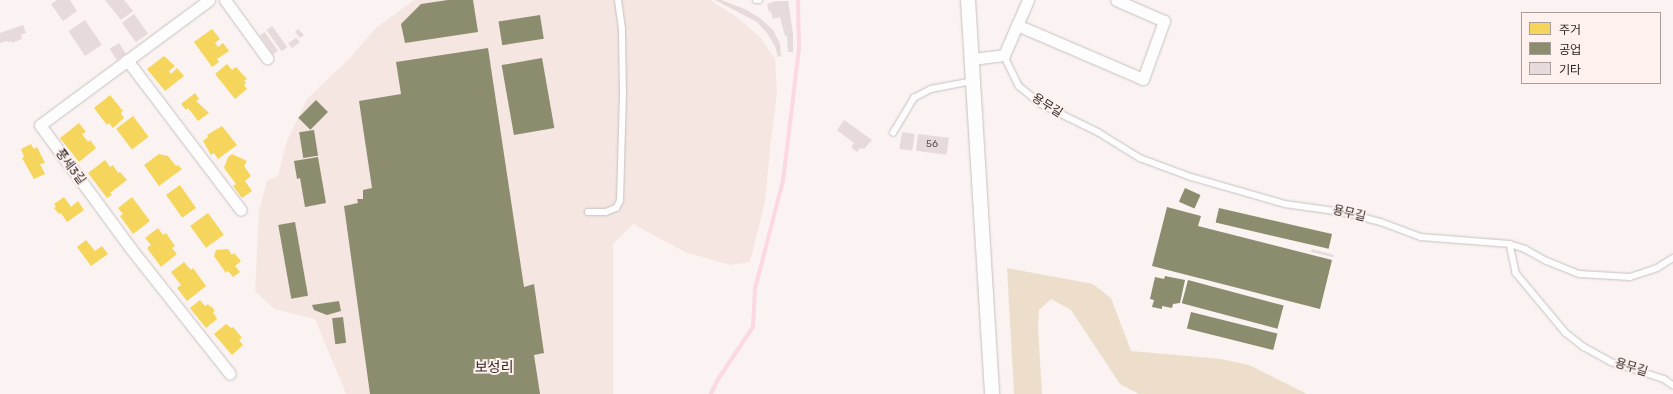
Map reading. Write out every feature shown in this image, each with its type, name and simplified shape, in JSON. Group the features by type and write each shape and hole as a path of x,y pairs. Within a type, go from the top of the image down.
{"street":[{"name":"풍세3길","path":"209,0 40,125 131,249 230,374"},
{"path":"225,0 267,58"},
{"path":"968,0 992,394"},
{"path":"972,59 1004,55 1028,0"},
{"path":"1017,25 1143,79 1164,21 1116,0"},
{"path":"127,60 241,210"}],"lane":[{"path":"588,212 606,212 616,208 620,201 623,96 622,29 618,0"},
{"name":"용무길","path":"1004,55 1019,86 1041,104 1098,132 1140,158 1191,177 1285,204 1344,212 1381,222 1421,236 1510,244 1516,273 1566,333 1584,347 1611,362 1664,379 1673,385"},
{"path":"893,133 914,98 931,89 973,81"},
{"path":"1510,244 1525,249 1547,261 1580,274 1630,277 1656,268 1673,258"}],"shaded area":[{"path":"414,0 710,0 737,17 760,37 775,59 777,93 765,202 750,262 730,265 685,252 633,224 613,244 613,394 346,394 315,319 274,309 255,291 259,211 267,181 278,176 287,141 307,99 350,58 376,28"},
{"path":"1007,268 1093,284 1111,298 1131,351 1221,359 1249,365 1307,394 1139,394 1120,384 1071,310 1051,299 1039,310 1038,327 1042,394 1014,394"}],"building: 주거":[{"path":"212,29 220,39 215,43 218,47 223,43 229,51 217,59 219,62 212,67 194,42"},
{"path":"164,56 175,66 169,71 171,74 177,68 184,76 165,91 147,69"},
{"path":"227,64 232,70 236,67 247,79 244,81 246,83 244,85 247,89 235,99 215,74"},
{"path":"195,93 199,99 196,101 209,113 198,121 188,108 186,110 181,104"},
{"path":"110,95 123,111 121,113 124,118 113,128 109,123 107,125 94,108"},
{"path":"133,116 149,137 132,149 116,129"},
{"path":"79,123 86,132 82,134 88,142 90,140 96,148 79,162 60,138"},
{"path":"222,126 237,145 218,159 214,153 211,155 203,141 208,137 207,135"},
{"path":"31,144 34,149 37,147 45,163 40,164 45,174 34,179 22,158 24,157 21,149"},
{"path":"159,154 168,156 176,166 178,165 182,169 159,186 144,165"},
{"path":"232,154 247,161 244,166 251,176 245,181 252,191 242,198 233,186 236,184 224,168 228,157"},
{"path":"105,160 110,167 113,165 118,173 120,172 127,180 110,193 112,195 107,198 88,173"},
{"path":"180,185 196,208 182,218 166,195"},
{"path":"64,197 71,207 78,201 84,210 67,222 61,213 59,214 54,208 56,207 54,204"},
{"path":"132,197 150,221 133,234 120,216 123,214 118,208"},
{"path":"208,213 224,235 206,248 190,226"},
{"path":"158,228 163,235 166,233 175,246 172,248 177,254 161,267 147,248 151,245 145,238"},
{"path":"86,240 95,251 102,246 108,254 91,266 77,247"},
{"path":"228,249 232,255 234,253 241,261 235,266 240,272 233,277 228,271 226,273 214,256 216,250"},
{"path":"184,262 191,270 193,268 206,286 187,301 177,288 181,285 171,272"},
{"path":"200,300 205,306 208,304 210,307 211,306 215,311 213,312 217,319 206,328 190,308"},
{"path":"226,324 231,328 233,327 242,338 239,340 243,345 232,355 214,334"}],"building: 공업":[{"path":"448,0 473,0 478,32 405,43 401,24 421,4"},
{"path":"540,15 544,39 502,45 499,22"},
{"path":"488,48 524,287 534,284 544,353 534,355 540,394 370,394 344,206 358,203 357,199 363,199 363,190 372,188 359,101 401,94 396,62"},
{"path":"542,58 554,128 514,135 502,65"},
{"path":"316,100 328,112 310,130 298,118"},
{"path":"314,130 318,156 303,158 299,132"},
{"path":"318,157 326,203 305,207 300,178 297,179 294,161"},
{"path":"1185,188 1201,195 1194,209 1179,202"},
{"path":"1167,207 1201,216 1198,226 1332,260 1320,309 1152,266"},
{"path":"1219,208 1332,234 1329,249 1216,223"},
{"path":"295,222 308,296 291,299 278,225"},
{"path":"1165,276 1185,280 1180,303 1173,304 1172,308 1162,306 1162,309 1152,307 1154,300 1150,299 1155,277 1164,279"},
{"path":"1188,280 1284,306 1277,329 1182,303"},
{"path":"339,301 341,311 327,315 314,310 312,305"},
{"path":"1191,312 1277,334 1273,350 1187,328"},
{"path":"343,317 346,343 335,344 332,318"}],"building: 기타":[{"path":"57,0 70,0 77,11 63,21 51,4"},
{"path":"105,0 124,0 133,11 121,20"},
{"path":"715,0 721,0 745,9 760,18 773,30 780,44 781,56 778,57 775,46 767,33 757,22"},
{"path":"776,1 788,1 793,34 793,52 788,52 787,36 785,36 780,17 773,19 771,11 769,12 767,4"},
{"path":"134,14 148,33 136,42 122,23"},
{"path":"85,20 102,45 85,56 68,31"},
{"path":"23,25 26,33 21,35 22,39 12,43 12,41 7,41 0,43 0,33"},
{"path":"272,26 287,47 282,51 266,30"},
{"path":"298,29 304,35 300,38 295,32"},
{"path":"265,32 278,51 273,54 260,35"},
{"path":"296,38 300,42 292,48 288,43"},
{"path":"119,43 126,54 117,60 110,49"},
{"path":"844,120 872,140 864,149 860,148 857,152 851,147 854,143 837,130"},
{"path":"902,132 915,134 912,151 899,149"},
{"path":"918,134 949,138 947,155 916,151"},
{"path":"1312,249 1334,255 1333,257 1311,252"}],"waterway":[{"path":"711,394 717,381 753,327 755,289 783,181 799,48 798,0"}],"district":[{"name":"보성리","path":"494,368"}]}
